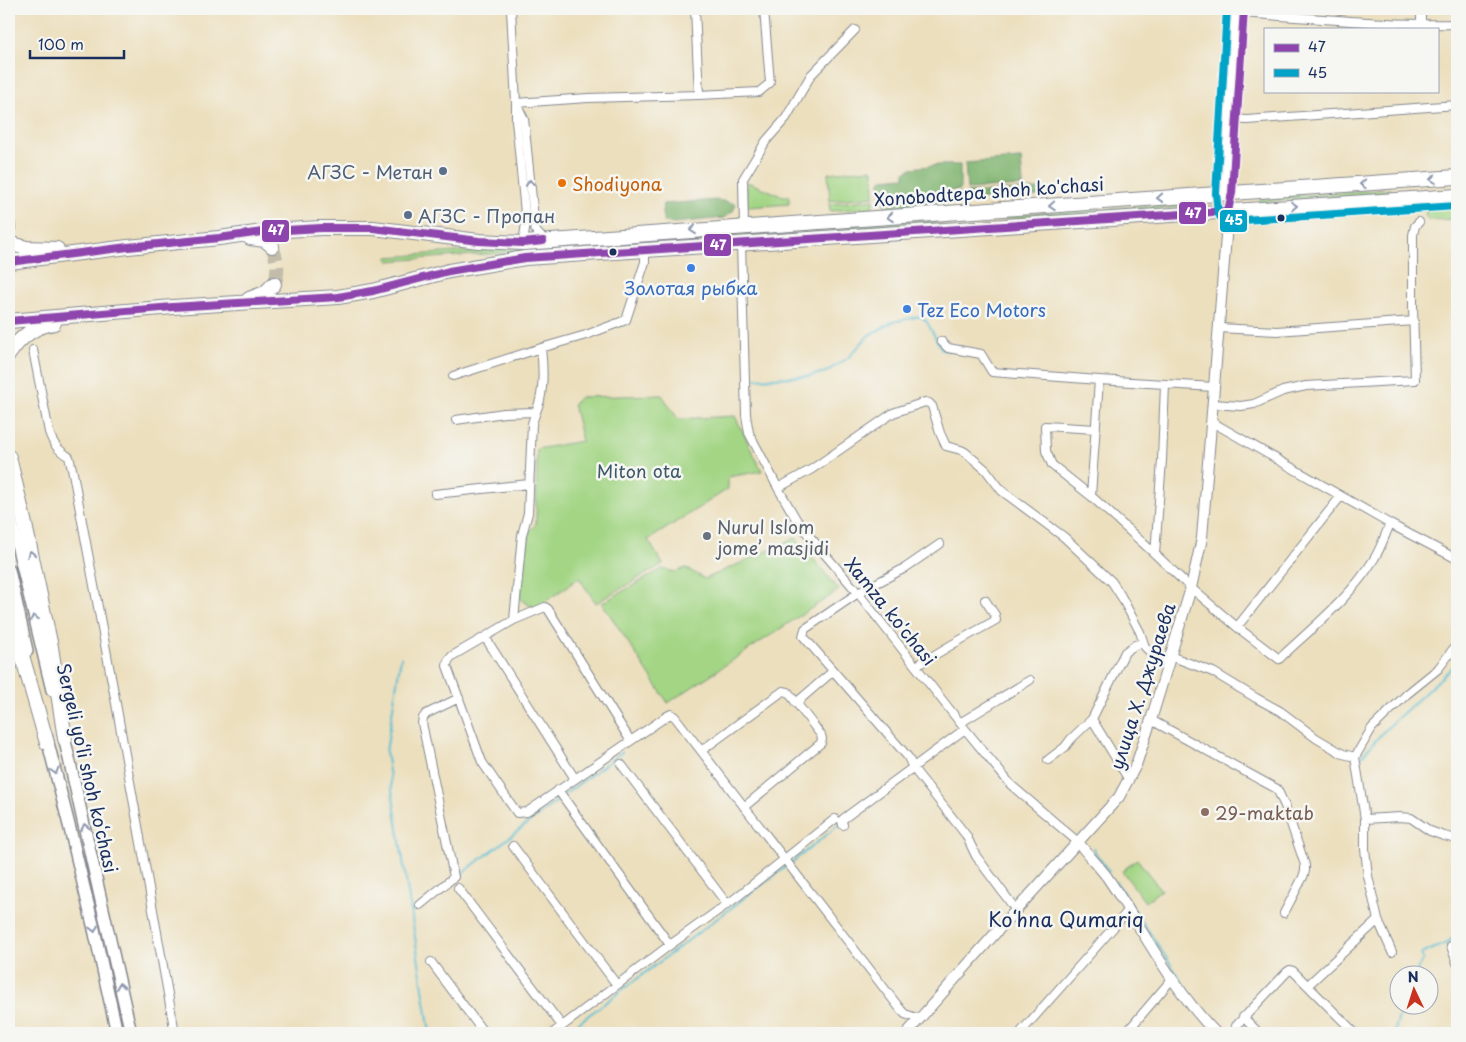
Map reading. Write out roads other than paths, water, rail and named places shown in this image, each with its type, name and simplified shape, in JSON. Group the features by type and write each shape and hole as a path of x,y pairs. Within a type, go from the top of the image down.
{"highway":[{"name":"Xonobodtepa shoh ko'chasi","path":"219,238 269,231 347,227 406,231 479,241 523,243 1457,177"},
{"path":"1408,181 1403,190 1410,199"},
{"path":"1228,211 1229,193"},
{"name":"Xonobodtepa shoh ko'chasi","path":"234,303 355,294 449,271 525,258 1457,196"},
{"path":"789,224 794,232 793,237 789,240"},
{"path":"9,262 32,254 219,238 262,239 272,246"},
{"path":"9,243 32,254"},
{"path":"9,321 44,321 173,306 234,303 260,295 274,284"},
{"path":"9,354 17,343 44,321"},
{"path":"9,458 24,520 50,647 65,739"},
{"path":"9,610 47,743"}],"main road":[{"name":"Sergeli yo‘li shoh ko‘chasi","path":"9,511 65,739 131,1033"},
{"name":"Sergeli yo‘li shoh ko‘chasi","path":"9,570 47,743 77,856 117,1033"}],"street":[{"path":"511,9 516,120 526,223 523,243"},
{"path":"694,9 699,95"},
{"path":"516,103 588,98 760,92 770,83 764,9"},
{"path":"1421,9 1421,25"},
{"path":"1229,193 1240,11 1421,25 1457,24"},
{"path":"744,227 743,179 766,141 786,118 811,75 854,30"},
{"path":"516,103 524,119 535,229 542,239 550,241"},
{"path":"1234,119 1246,120 1457,105"},
{"name":"улица Х. Джураева","path":"907,1033 1119,797 1136,765 1190,588 1202,538 1228,211"},
{"path":"9,213 11,228"},
{"path":"1214,404 1241,406 1254,404 1284,391 1306,386 1415,380 1413,235 1415,226 1419,222"},
{"name":"Xamza ko'chasi","path":"741,244 746,415 749,433 778,488 796,519 858,593 962,726 1011,785 1078,842"},
{"path":"453,376 586,336 626,320 645,262 645,250"},
{"path":"1218,328 1277,331 1414,321"},
{"path":"941,340 948,348 981,354 992,372 1214,387"},
{"path":"514,620 522,535 528,513 532,424 540,402 543,369 541,348"},
{"path":"33,350 51,438 59,451 68,457 73,473 174,1033"},
{"path":"1091,496 1099,380"},
{"path":"1155,554 1162,460 1164,384"},
{"path":"778,488 812,469 893,413 925,402 929,403 932,406 946,446 965,452 986,470 1002,491 1064,537 1112,582 1140,632 1143,643 1153,655 1213,672 1280,711 1316,738 1343,754 1355,757"},
{"path":"456,420 504,413 535,412"},
{"path":"1212,422 1390,524 1457,559"},
{"path":"1096,429 1045,426 1046,451 1052,465 1091,496 1190,588 1279,659 1332,610 1355,584 1374,558 1390,524"},
{"path":"435,494 529,484"},
{"path":"1237,627 1341,496"},
{"path":"940,544 905,568 858,593 805,629 803,636 832,672 908,758 913,768 966,836 976,856 1016,910"},
{"path":"916,666 996,620 995,615 985,600"},
{"path":"630,740 545,607 514,620 448,660 447,666 482,762 517,813 527,812 666,716 671,714 675,717 901,1010 909,1016 919,1019"},
{"path":"485,638 575,779"},
{"path":"1048,760 1065,747 1092,719 1125,652 1135,645 1143,643"},
{"path":"1392,952 1378,920 1368,876 1365,849 1366,818 1355,757 1372,728 1407,694 1438,669 1457,644"},
{"path":"796,703 832,672"},
{"path":"843,825 843,819 913,768 962,726 1030,680"},
{"path":"701,751 780,692 788,692 821,735 821,743 744,807"},
{"path":"420,905 454,878 422,723 426,714 459,698"},
{"path":"1092,719 1129,780"},
{"path":"1151,720 1277,789 1285,806 1305,865 1303,877 1284,913"},
{"path":"621,764 726,904"},
{"path":"558,790 670,944"},
{"path":"1366,818 1410,818 1430,831 1457,839"},
{"path":"552,1033 726,904 835,819"},
{"path":"1078,842 1106,877 1172,979 1201,1018 1216,1033"},
{"path":"513,846 616,985"},
{"path":"458,888 562,1026"},
{"path":"1020,1033 1128,911"},
{"path":"1308,985 1378,920"},
{"path":"1451,946 1457,962"},
{"path":"431,962 484,1033"},
{"path":"1236,1026 1290,970 1308,985 1355,1033"},
{"path":"1126,1033 1172,979"},
{"path":"1244,1017 1259,1033"}],"waterway":[{"path":"756,379 809,376 826,372 848,358 869,335 893,322 921,316 927,322 942,350 948,351"},
{"path":"401,657 386,752 430,1033"},
{"path":"1362,756 1384,731 1457,663"},
{"path":"565,794 622,752"},
{"path":"456,878 557,801"},
{"path":"791,863 840,824"},
{"path":"1093,849 1109,872"},
{"path":"565,1033 787,866"},
{"path":"1116,882 1192,997 1214,1021 1229,1033"},
{"path":"411,913 419,907"},
{"path":"1420,964 1423,959 1421,954 1447,943 1457,934"},
{"path":"1394,1033 1400,1014"}],"tunnel":[{"path":"272,246 277,265 274,284"}],"place":[{"name":"АГЗС - Метан","path":"443,171"},
{"name":"Shodiyona","path":"562,183"},
{"name":"АГЗС - Пропан","path":"408,215"},
{"name":"Золотая рыбка","path":"691,268"},
{"name":"Tez Eco Motors","path":"907,309"},
{"name":"Nurul Islom jome’ masjidi","path":"707,536"},
{"name":"29-maktab","path":"1205,812"}],"district":[{"name":"Koʻhna Qumariq","path":"1066,919"}],"park label":[{"name":"Miton ota","path":"639,470"}]}
